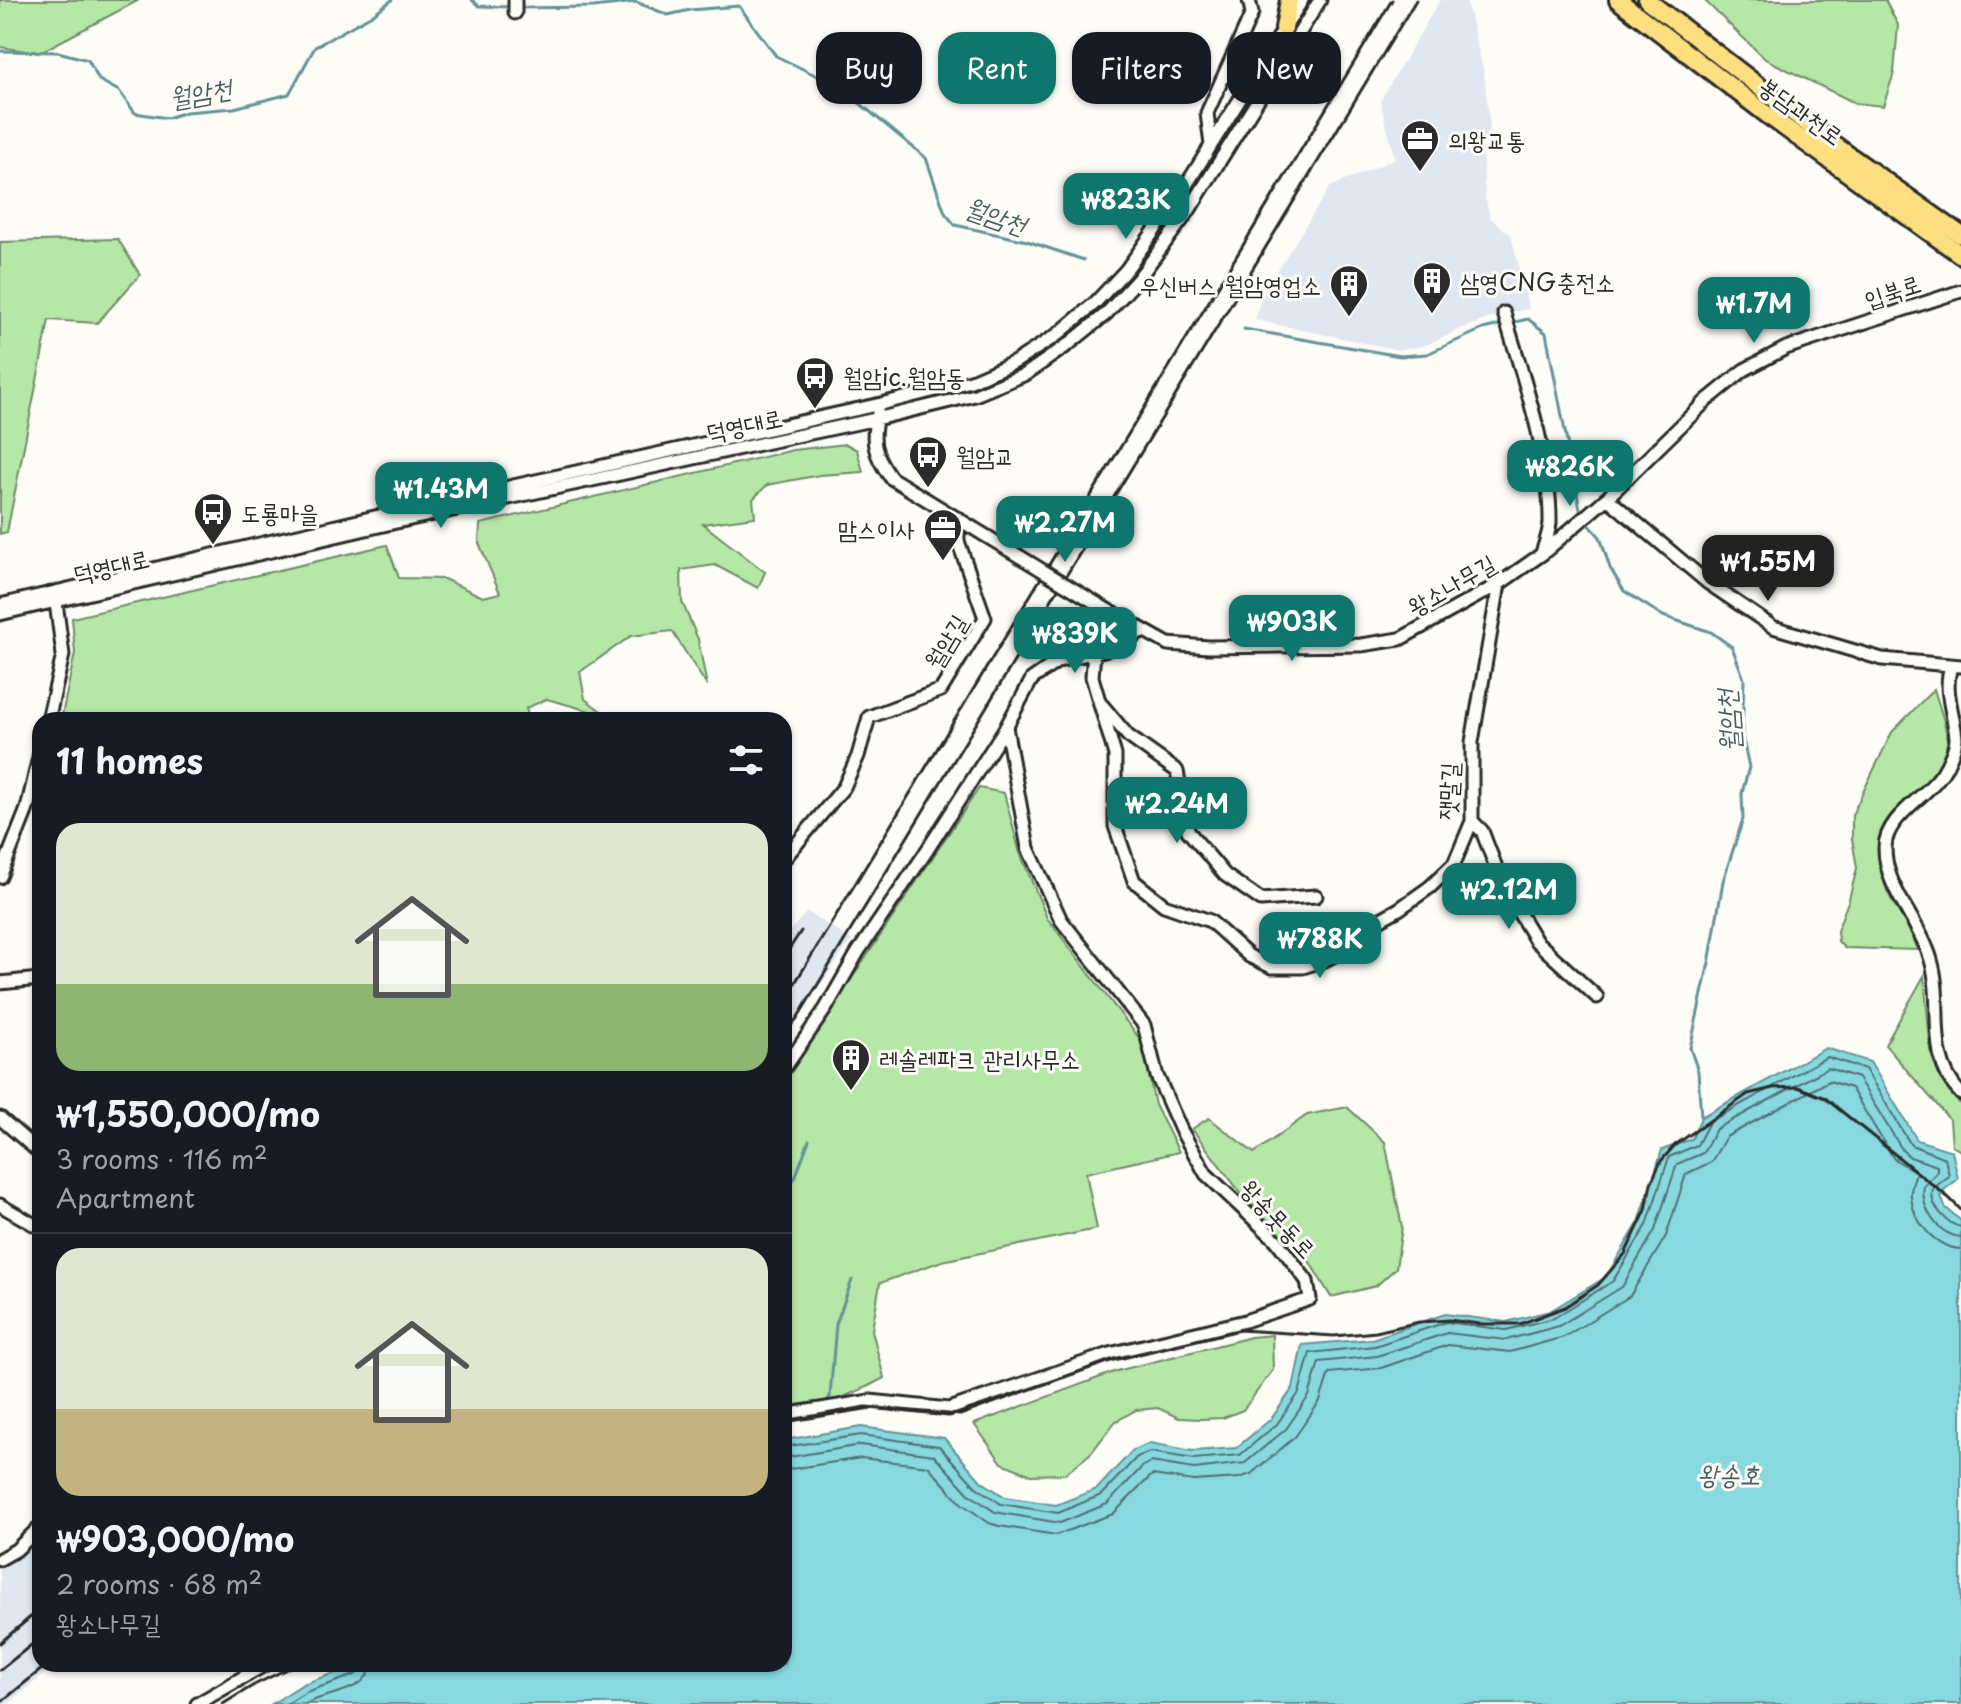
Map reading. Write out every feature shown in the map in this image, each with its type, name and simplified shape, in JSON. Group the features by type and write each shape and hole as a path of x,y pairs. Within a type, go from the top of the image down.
{"highway":[{"path":"1284,28 1289,0"},
{"name":"봉담과천로","path":"1618,0 1769,116 1958,247"},
{"name":"봉담과천로","path":"1647,0 1840,149 1958,247"}],"street":[{"path":"1211,146 1207,113 1252,13 1249,0"},
{"name":"덕영대로","path":"0,614 55,596 379,516 881,404 971,381 1015,362 1057,335 1095,303 1126,270 1180,195 1302,0"},
{"name":"덕영대로","path":"0,605 55,596 876,419 975,395 1026,374 1106,314 1138,279 1188,212 1320,0"},
{"name":"입북로","path":"1566,535 1706,401 1744,370 1786,348 1961,291"},
{"path":"1504,313 1530,405 1546,479 1550,526 1542,554"},
{"path":"792,1057 1006,727 1032,679 1058,661 1125,645 1140,631 891,478 879,461 873,438 881,404"},
{"path":"1607,498 1708,583 1773,627 1882,659 1956,666"},
{"name":"월암길","path":"792,849 844,787 858,756 869,717 941,690 985,618 958,541 958,518"},
{"name":"왕소나무길","path":"1140,631 1168,644 1196,646 1361,645 1400,639 1499,584 1566,535"},
{"name":"잿말길","path":"1094,652 1092,677 1115,755 1115,826 1134,881 1164,905 1210,921 1249,956 1272,967 1303,967 1325,960 1355,944 1372,924 1420,894 1454,864 1472,821 1472,742 1499,584"},
{"path":"50,712 63,655 55,596"},
{"path":"1956,666 1947,677 1950,714 1957,741 1943,771 1927,793 1892,826 1885,847 1893,885 1920,928 1932,963 1940,1058 1949,1082 1961,1094"},
{"path":"1100,701 1128,736 1177,771 1188,831 1225,875 1261,900 1316,896"},
{"name":"왕송못동로","path":"792,1414 870,1401 949,1409 1110,1354 1245,1321 1310,1299 1307,1281 1276,1240 1206,1174 1181,1130 1157,1076 1144,1025 1061,920 1028,848 1006,727"},
{"path":"0,877 27,809 32,787"},
{"path":"1472,821 1482,831 1504,888 1536,941 1597,997"},
{"path":"0,983 32,980"},
{"path":"0,1118 32,1146"},
{"path":"0,1205 32,1223"},
{"path":"0,1559 16,1550 32,1535"},
{"path":"197,1704 252,1672"}],"shaded area":[{"path":"1440,0 1466,0 1484,73 1490,128 1482,144 1485,196 1490,218 1511,235 1529,309 1504,313 1426,345 1399,350 1255,320 1261,297 1330,187 1395,159 1380,101"},
{"path":"807,912 852,940 792,1025 792,928"},
{"path":"32,1545 32,1672 46,1672 8,1704 0,1704 0,1565 20,1556"}],"green space":[{"path":"0,0 139,0 39,53 0,47"},
{"path":"1704,0 1885,0 1898,25 1894,73 1883,106 1855,103 1765,59"},
{"path":"118,239 140,275 97,323 49,320 7,532 0,534 0,242"},
{"path":"846,444 857,450 863,472 820,475 767,485 753,499 755,517 703,524 765,572 758,588 715,565 681,570 682,602 698,639 707,686 672,631 631,636 580,672 585,699 603,712 547,699 526,708 527,712 63,712 75,653 72,618 387,545 399,578 444,579 483,597 500,593 479,543 480,524 793,450"},
{"path":"1934,689 1947,737 1943,759 1934,773 1889,820 1882,833 1880,848 1885,885 1918,950 1844,948 1838,941 1837,931 1857,868 1852,815 1892,732"},
{"path":"979,788 1004,793 1020,853 1047,918 1142,1042 1155,1105 1179,1152 1086,1173 1097,1229 942,1261 880,1283 872,1330 884,1378 836,1400 792,1410 792,1068"},
{"path":"1924,976 1931,1054 1940,1079 1961,1105 1961,1151 1952,1146 1950,1120 1885,1045"},
{"path":"1347,1107 1385,1142 1402,1227 1396,1268 1376,1286 1331,1297 1309,1261 1243,1196 1192,1129 1209,1118 1254,1153 1307,1115"},
{"path":"1272,1335 1273,1370 1243,1410 1223,1418 1201,1419 1179,1418 1158,1408 1136,1410 1115,1422 1091,1453 1065,1474 1031,1475 1002,1463 974,1424 1117,1371 1251,1337"}],"water":[{"name":"왕송호","path":"1826,1048 1870,1062 1917,1140 1952,1151 1958,1179 1940,1193 1945,1207 1961,1221 1961,1704 272,1704 303,1684 338,1672 792,1672 792,1439 861,1427 944,1438 981,1481 1005,1497 1056,1505 1097,1489 1133,1450 1150,1443 1193,1451 1236,1448 1271,1419 1293,1388 1302,1345 1372,1339 1445,1314 1506,1322 1550,1311 1606,1277 1639,1222 1662,1150 1692,1139 1701,1117"}],"waterway":[{"name":"월암천","path":"0,51 58,52 88,60 99,80 119,91 135,113 167,118 186,112 234,108 289,94 315,47 392,0"},
{"name":"월암천","path":"472,0 479,6 510,7"},
{"name":"월암천","path":"517,8 594,7 636,2 668,15 739,6 776,56 840,87 926,158 945,213 955,225 1027,241 1084,260"},
{"name":"월암천","path":"1511,323 1528,319 1546,333 1581,514"},
{"name":"월암천","path":"1244,329 1400,356 1427,354 1483,329 1504,324"},
{"name":"월암천","path":"1585,520 1600,537 1610,568 1624,591 1663,616 1711,632 1732,647 1744,679 1742,735 1749,767 1742,793 1743,819 1723,881 1690,1048 1698,1071 1701,1117"},
{"path":"792,1181 809,1140"},
{"path":"792,1406 827,1401 830,1397 836,1324 852,1280"}],"railway":[{"path":"792,988 1392,0"},
{"path":"792,1024 1416,0"},
{"path":"792,945 801,931"},
{"path":"792,1420 866,1407 960,1415 1114,1359 1240,1330 1334,1336 1449,1320 1520,1324 1565,1307 1598,1285 1625,1254 1646,1210 1651,1183 1661,1161 1675,1145 1748,1094 1773,1088 1798,1087 1825,1098 1961,1210"},
{"path":"0,1643 32,1616"},
{"path":"0,1670 32,1644"},
{"path":"0,1703 38,1672"},
{"path":"223,1704 281,1672"}],"place":[{"name":"의왕교통","path":"1420,173"},
{"name":"삼영CNG충전소","path":"1432,315"},
{"name":"우신버스 월암영업소","path":"1349,318"},
{"name":"월암ic.월암동","path":"815,410"},
{"name":"월암교","path":"928,489"},
{"name":"도룡마을","path":"213,546"},
{"name":"맘스이사","path":"943,562"},
{"name":"레솔레파크 관리사무소","path":"851,1092"}]}
